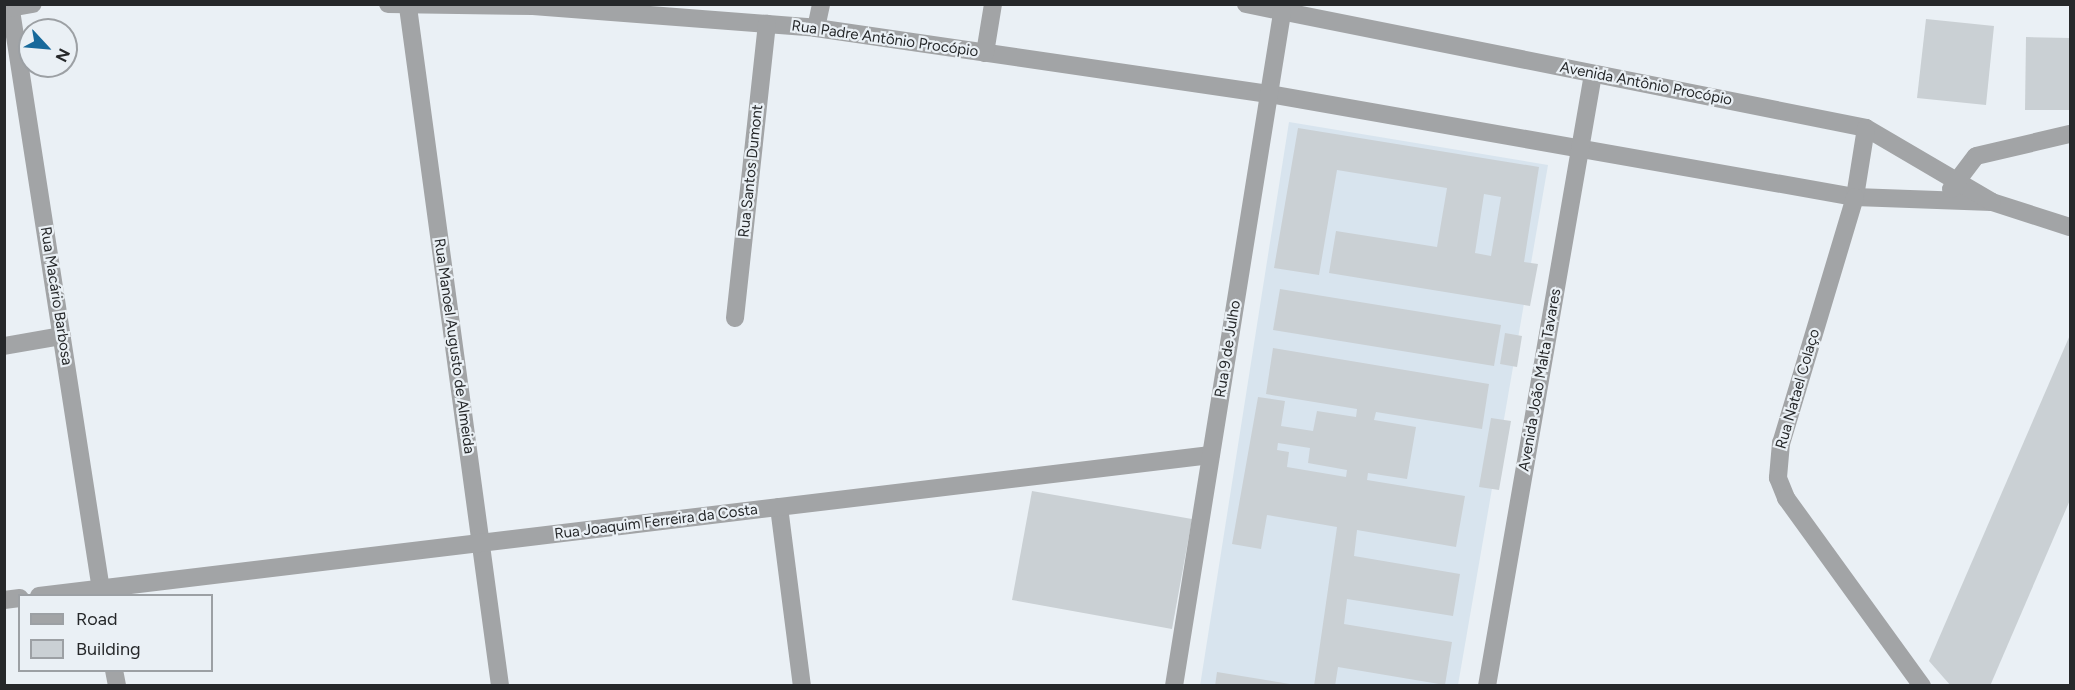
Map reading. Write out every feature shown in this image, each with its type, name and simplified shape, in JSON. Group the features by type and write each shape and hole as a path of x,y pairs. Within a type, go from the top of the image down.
{"street":[{"path":"9,7 33,4"},
{"name":"Rua Padre Antônio Procópio","path":"388,4 408,7 499,5 816,28 1270,94"},
{"path":"816,28 821,4"},
{"path":"985,53 993,4"},
{"name":"Avenida Antônio Procópio","path":"1246,4 1866,128 1956,177 1992,202"},
{"name":"Rua Macário Barbosa","path":"9,7 102,592"},
{"name":"Rua Manoel Augusto de Almeida","path":"408,7 500,686"},
{"name":"Rua 9 de Julho","path":"1174,686 1282,13"},
{"name":"Rua Santos Dumont","path":"735,318 767,24"},
{"name":"Avenida João Malta Tavares","path":"1487,686 1593,74"},
{"name":"Avenida Antônio Procópio","path":"1270,94 1855,197 1992,202 2070,227"},
{"name":"Rua Natael Colaço","path":"1866,128 1855,197 1781,443 1778,478 1786,498 1922,686"},
{"path":"1946,200 1956,177 1976,156 1996,147 2070,134"},
{"path":"4,346 62,336"},
{"name":"Rua Joaquim Ferreira da Costa","path":"70,594 102,592 481,543 1211,455"},
{"path":"780,507 802,686"}],"shaded area":[{"path":"1289,122 1548,165 1458,685 1200,686"}],"building":[{"path":"1926,19 1994,26 1986,105 1917,98"},
{"path":"2026,37 2070,38 2070,110 2025,110"},
{"path":"1298,128 1539,167 1524,262 1538,264 1530,306 1329,273 1336,231 1437,247 1447,188 1337,170 1319,275 1274,268","holes":["1484,194 1501,197 1491,256 1475,253"]},
{"path":"1280,289 1501,325 1494,366 1273,330"},
{"path":"1505,333 1522,336 1517,367 1500,364"},
{"path":"2070,335 2070,500 1990,686 1951,686 1929,661"},
{"path":"1273,348 1489,384 1482,429 1376,412 1374,420 1416,427 1407,479 1368,473 1367,480 1465,496 1456,547 1357,530 1354,556 1460,574 1453,616 1347,599 1344,624 1452,642 1445,685 1338,667 1335,686 1314,686 1337,527 1267,515 1261,549 1232,544 1258,397 1285,401 1281,426 1313,431 1317,411 1356,417 1357,409 1266,394","holes":["1278,443 1310,448 1308,463 1347,470 1346,477 1287,467 1289,452 1277,450"]},
{"path":"1491,418 1511,421 1499,490 1479,487"},
{"path":"1032,491 1192,519 1172,629 1012,600"},
{"path":"1217,672 1290,684 1290,686 1215,686"}]}
